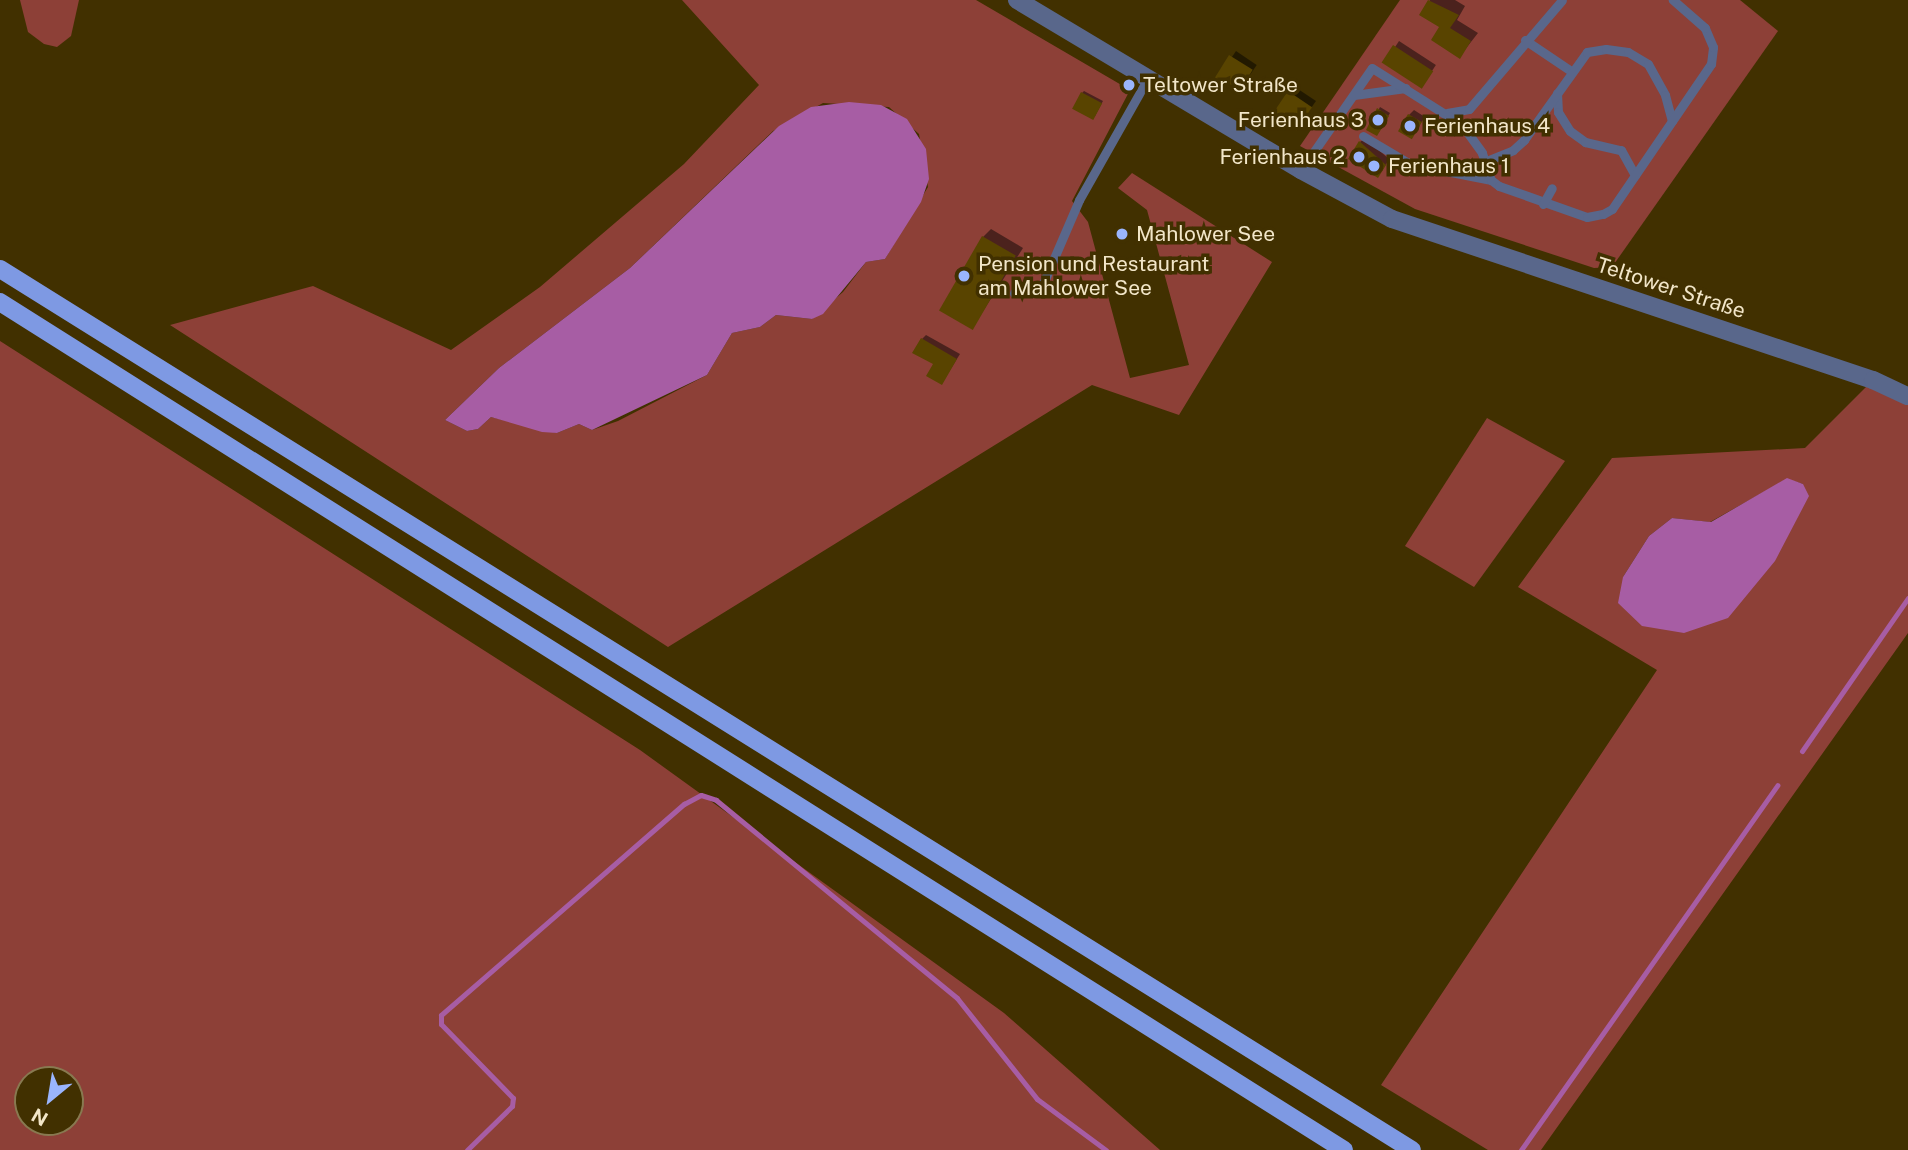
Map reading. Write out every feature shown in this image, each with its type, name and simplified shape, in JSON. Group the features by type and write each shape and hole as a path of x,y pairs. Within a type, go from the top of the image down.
{"main road":[{"path":"0,269 1412,1150"},
{"path":"0,302 1344,1150"}],"street":[{"name":"Teltower Straße","path":"1017,0 1301,170 1411,226 1859,375 1908,396"}],"lane":[{"path":"1447,113 1469,109 1525,40 1546,23 1562,0"},
{"path":"1363,136 1410,164 1491,180 1543,204 1587,218 1603,214 1612,209 1712,64 1713,47 1705,29 1673,0"},
{"path":"1525,40 1570,71"},
{"path":"1484,162 1524,140 1570,71 1587,52 1628,52 1648,64 1658,77 1672,121"},
{"path":"1301,170 1372,68 1447,113 1462,125 1484,162 1491,180"},
{"path":"1014,293 1039,293 1079,200 1148,78"},
{"path":"1354,95 1406,88"},
{"path":"1557,93 1558,112 1570,131 1585,142 1621,150 1635,175"},
{"path":"1543,204 1552,188"}],"shaded area":[{"path":"20,0 79,0 71,36 57,47 44,44 28,32"},
{"path":"682,0 976,0 1130,90 1072,201 1088,222 1130,378 1189,365 1147,210 1118,188 1132,173 1272,262 1179,415 1092,385 668,647 170,325 313,286 451,350 540,287 684,164 759,85","holes":["823,103 889,107 919,134 928,187 885,259 866,262 843,292 812,319 776,315 760,327 732,333 707,375 618,421 592,430 579,424 557,433 491,417 478,429 467,431 445,420 499,368 630,268 773,131"]},
{"path":"1400,0 1740,0 1778,31 1612,267 1594,268 1415,209 1300,146"},
{"path":"849,102 881,105 907,119 926,149 929,179 921,202 885,259 866,262 823,314 812,319 776,315 760,327 732,333 707,375 592,430 579,424 557,433 542,432 491,417 478,429 467,431 445,420 499,368 630,268 779,126 811,107"},
{"path":"0,341 640,750 1004,1013 1160,1150 0,1150"},
{"path":"1873,380 1908,396 1908,633 1541,1150 1488,1150 1381,1085 1657,670 1518,587 1612,458 1805,448","holes":["1787,479 1803,484 1623,577 1649,536 1672,518 1710,522"]},
{"path":"1487,418 1565,461 1474,587 1405,546"},
{"path":"1787,478 1803,484 1809,496 1775,561 1728,618 1684,633 1642,626 1618,603 1623,577 1649,536 1672,518 1711,522"}],"building":[{"path":"1428,0 1459,15 1450,28 1471,41 1460,59 1431,40 1439,27 1419,15"},
{"path":"1393,45 1433,71 1422,89 1382,63"},
{"path":"1229,55 1253,70 1238,93 1215,78"},
{"path":"1288,91 1312,107 1296,130 1272,114"},
{"path":"1081,92 1102,103 1093,120 1072,109"},
{"name":"Ferienhaus 3","path":"1377,108 1389,116 1377,136 1366,130"},
{"name":"Ferienhaus 4","path":"1408,114 1422,122 1412,139 1398,131"},
{"path":"1359,141 1386,165 1378,178 1348,159"},
{"path":"982,236 1016,256 973,330 939,310"},
{"path":"921,338 957,359 942,385 926,376 933,364 912,353"}],"waterway":[{"path":"1802,751 1908,598"},
{"path":"1521,1150 1778,785"},
{"path":"467,1150 512,1106 513,1098 441,1024 441,1015 684,804 701,795 716,800 957,998 1037,1099 1106,1150"}],"place":[{"name":"Teltower Straße","path":"1129,85"},
{"name":"Ferienhaus 3","path":"1378,120"},
{"name":"Ferienhaus 4","path":"1410,126"},
{"name":"Ferienhaus 2","path":"1359,157"},
{"name":"Ferienhaus 1","path":"1374,166"},
{"name":"Mahlower See","path":"1122,234"},
{"name":"Pension und Restaurant am Mahlower See","path":"964,276"}]}
